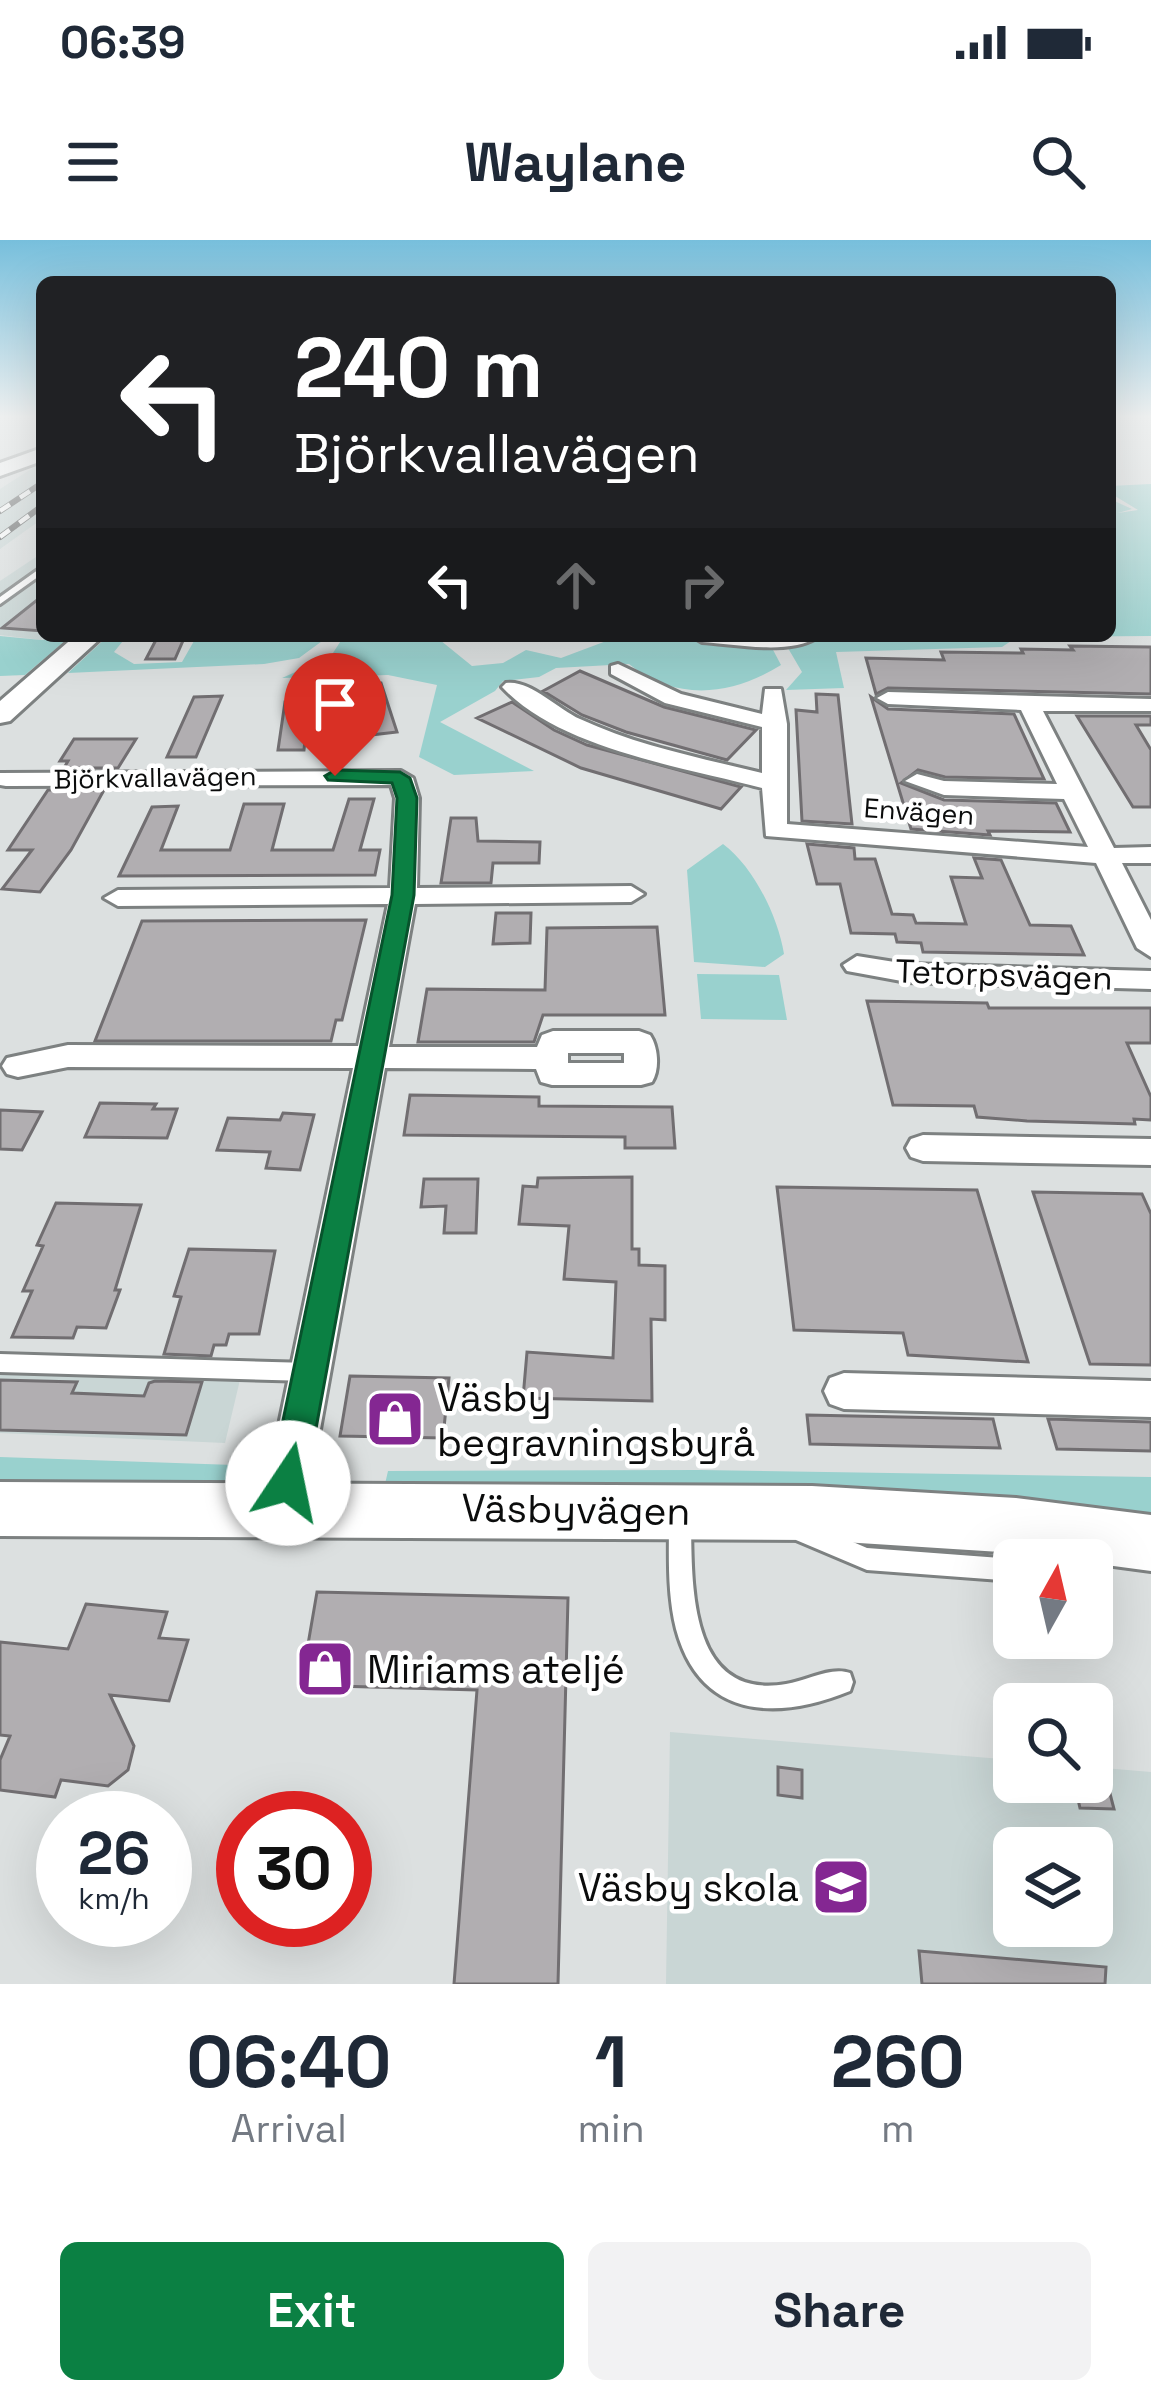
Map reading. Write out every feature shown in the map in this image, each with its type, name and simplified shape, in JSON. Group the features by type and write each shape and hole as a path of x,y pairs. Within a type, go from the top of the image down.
{"street":[{"path":"0,715 83,642"},
{"path":"618,670 634,682 686,700 776,724"},
{"path":"514,687 532,702 608,737 775,784"},
{"name":"Envägen","path":"773,694 775,831 1104,856"},
{"path":"888,698 1151,705"},
{"name":"Tetorpsvägen","path":"1029,704 1151,948"},
{"name":"Björkvallavägen","path":"6,779 400,778 407,798 403,895 284,1507"},
{"path":"917,781 944,788 1073,792"},
{"path":"1104,856 1151,855"},
{"path":"118,898 632,894"},
{"name":"Tetorpsvägen","path":"857,965 907,973 1151,980"},
{"path":"18,1066 68,1055 552,1058"},
{"path":"923,1148 1151,1153"},
{"path":"844,1391 1151,1399"},
{"name":"Väsbyvägen","path":"0,1509 680,1510 929,1517 1121,1547"}],"lane":[{"path":"0,601 36,574"},
{"path":"0,1363 309,1372"},
{"path":"680,1510 683,1620 700,1665 732,1690 769,1698 841,1682"},
{"path":"759,1512 867,1559 993,1568"}],"shaded area":[{"path":"0,497 36,497 36,523 0,549"},
{"path":"1117,497 1151,497 1151,636 1116,636 1116,502 1132,509 1118,513 1138,510"},
{"path":"36,557 36,639 0,635 0,581"},
{"path":"0,636 64,642 25,675 0,676"},
{"path":"102,642 122,642 114,652 134,664 182,662 193,642 321,642 299,658 264,664 68,673"},
{"path":"340,642 442,642 472,666 503,663 526,650 561,658 604,642 725,642 771,646 781,665 743,683 704,690 666,685 629,664 556,668 539,677 503,681 495,691 440,722 534,771 454,775 419,757 437,685 388,675 282,678 331,656"},
{"path":"1010,642 1002,647 836,652 844,688 786,690 802,672 785,643"},
{"path":"723,844 754,879 776,924 784,954 765,967 694,962 687,870"},
{"path":"697,974 779,975 787,1020 701,1019"},
{"path":"0,1355 244,1363 225,1443 0,1433"},
{"path":"0,1457 264,1466 262,1478 250,1486 0,1491"},
{"path":"388,1471 1151,1477 1151,1526 385,1484"},
{"name":"Väsby skola","path":"670,1732 993,1758 993,1803 1113,1803 1113,1769 1151,1772 1151,1984 666,1984"}],"building":[{"path":"36,601 36,631 2,628"},
{"path":"155,642 182,642 175,659 146,659"},
{"path":"1070,646 1151,647 1151,694 888,688 876,694 866,658 944,660 941,652 1073,650"},
{"path":"580,671 664,707 756,730 727,760 626,732 582,715 543,691"},
{"path":"381,683 397,732 362,736 353,704 355,684"},
{"path":"816,694 838,695 852,824 802,821 796,710 817,712"},
{"path":"222,696 196,757 167,757 194,697"},
{"path":"871,697 888,709 1014,714 1044,779 945,777 918,770 901,783 944,800 1056,803 1070,832 988,831 990,835 911,829"},
{"path":"309,701 304,750 278,750 285,702"},
{"path":"512,702 587,745 741,787 721,809 581,768 477,718"},
{"path":"1077,716 1151,716 1151,725 1136,725 1151,750 1151,807 1133,807"},
{"path":"74,739 136,739 118,768 64,768 68,761 60,761"},
{"path":"48,790 104,790 71,850 40,892 2,889 32,850 8,850"},
{"path":"349,799 374,799 360,850 380,850 375,875 119,876 152,807 178,806 161,850 230,850 244,804 284,804 272,850 333,850"},
{"path":"451,818 476,818 478,841 540,842 539,863 493,863 491,883 441,883"},
{"path":"807,844 854,848 855,859 875,859 892,914 913,915 916,923 966,924 951,877 982,878 974,858 1001,860 1030,925 1071,926 1084,955 923,952 921,943 897,942 895,934 851,933 840,884 817,884"},
{"path":"496,913 531,913 530,943 493,944"},
{"path":"366,920 342,1020 336,1020 331,1041 95,1041 142,921"},
{"path":"657,927 665,1015 543,1015 534,1042 418,1042 427,989 545,990 547,928"},
{"path":"867,1001 987,1003 989,1008 1151,1008 1151,1043 1127,1043 1151,1097 1151,1120 1134,1119 1135,1124 1027,1121 977,1117 974,1106 893,1105"},
{"path":"410,1095 539,1097 539,1106 672,1107 675,1148 625,1148 625,1137 404,1135"},
{"path":"100,1103 177,1109 167,1138 85,1137"},
{"path":"0,1110 42,1112 22,1150 0,1149"},
{"path":"283,1113 314,1115 300,1170 266,1168 270,1152 217,1150 228,1118 280,1120"},
{"path":"632,1177 632,1249 639,1249 639,1265 665,1266 665,1320 651,1319 652,1401 523,1398 527,1352 613,1358 616,1282 564,1279 569,1226 519,1224 523,1186 537,1187 538,1178"},
{"path":"424,1179 478,1179 476,1233 444,1233 446,1206 421,1207"},
{"path":"777,1187 977,1190 1028,1362 908,1355 903,1333 794,1330"},
{"path":"1033,1192 1142,1194 1151,1214 1151,1365 1090,1364"},
{"path":"56,1203 141,1205 115,1290 120,1290 106,1328 77,1327 73,1338 12,1337 32,1291 23,1291 43,1246 37,1245"},
{"path":"189,1249 275,1251 259,1334 229,1334 226,1345 214,1345 211,1356 164,1354 181,1297 174,1296"},
{"path":"350,1376 449,1378 443,1438 340,1436"},
{"path":"0,1380 77,1382 72,1393 144,1396 149,1383 155,1381 202,1382 186,1435 0,1430"},
{"path":"807,1415 993,1419 1000,1448 810,1444"},
{"path":"1048,1419 1151,1422 1151,1451 1057,1449"},
{"path":"317,1592 568,1598 558,1984 454,1984 477,1690 301,1685"},
{"path":"86,1604 167,1612 159,1638 188,1640 169,1701 110,1695 134,1746 128,1770 108,1786 61,1780 57,1791 36,1795 0,1790 0,1760 10,1736 0,1735 0,1642 68,1649"},
{"path":"778,1767 802,1770 802,1798 778,1795"},
{"path":"1079,1803 1112,1803 1114,1809 1080,1808"},
{"path":"919,1951 1106,1967 1105,1984 922,1984"}],"railway":[{"path":"0,511 20,497"},
{"path":"0,537 36,510"}],"place":[{"name":"Väsby begravningsbyrå","path":"395,1419"},
{"name":"Miriams ateljé","path":"325,1669"},
{"name":"Väsby skola","path":"841,1887"}],"route":[{"path":"288,1483 403,895 407,798 400,778 335,776"}]}
